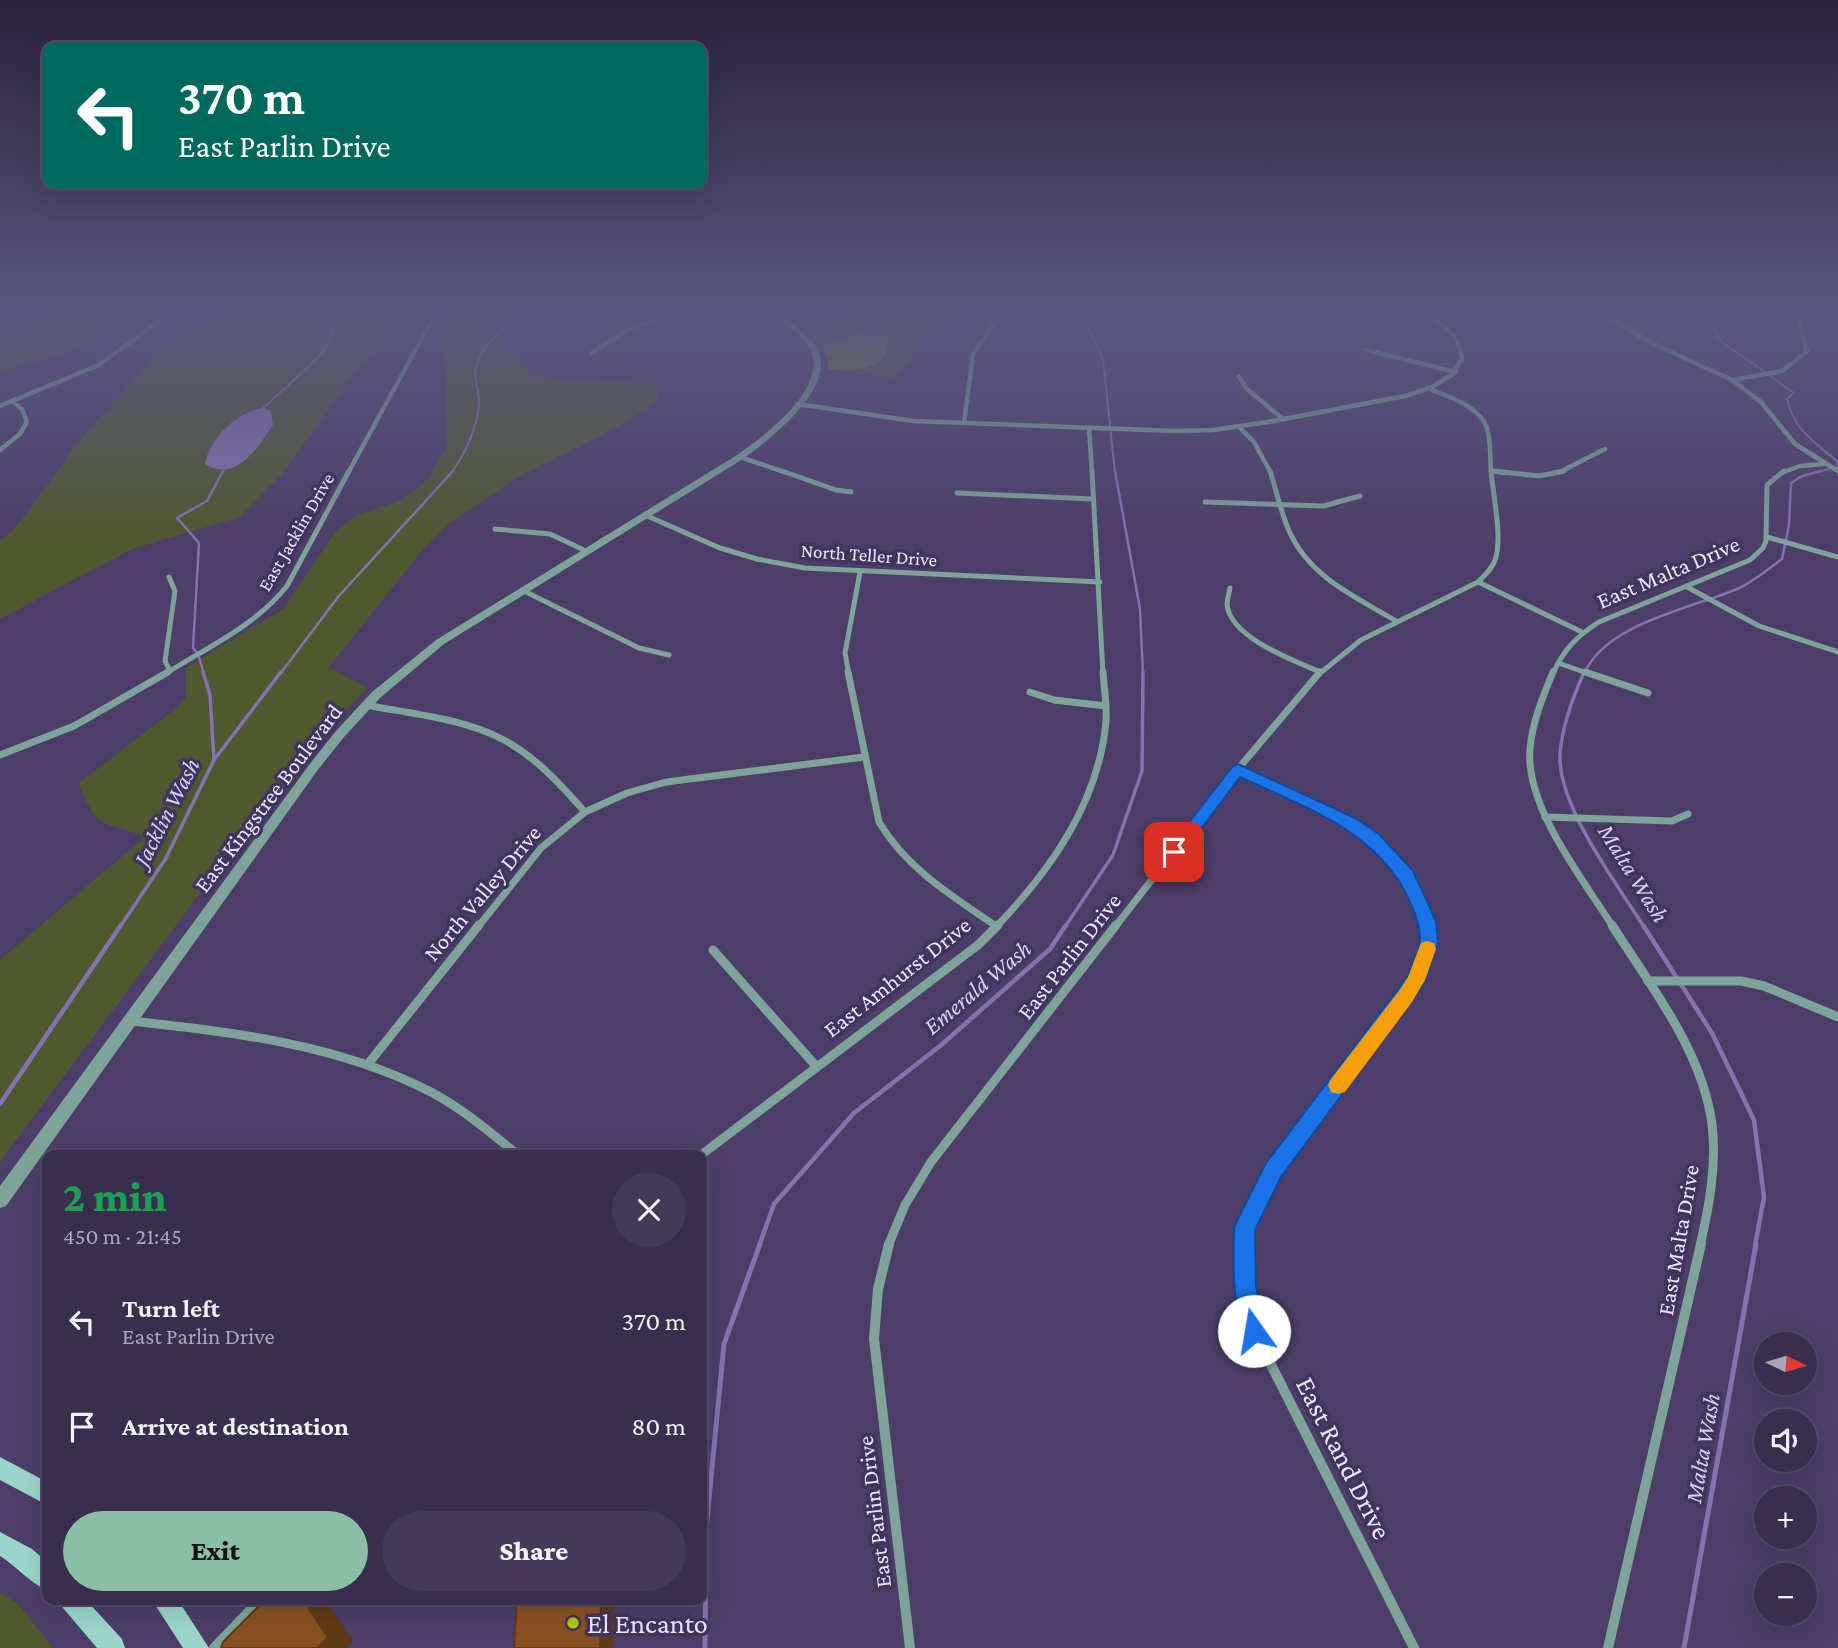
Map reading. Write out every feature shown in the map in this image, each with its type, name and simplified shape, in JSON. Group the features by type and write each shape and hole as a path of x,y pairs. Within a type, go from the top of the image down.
{"main road":[{"path":"0,1468 42,1491"},
{"path":"0,1542 24,1557 42,1573"},
{"path":"75,1605 113,1648"},
{"path":"167,1605 197,1648"}],"street":[{"path":"0,406 41,390"},
{"name":"East Jacklin Drive","path":"0,755 36,746 83,723 255,619 278,598 393,390"},
{"name":"East Kingstree Boulevard","path":"0,1200 313,768 366,705 399,674 440,642 740,457 768,435 808,390"},
{"path":"964,423 968,390"},
{"path":"1248,390 1283,419"},
{"path":"797,404 884,418 1209,432 1401,399 1432,390 1456,400 1484,421 1497,539 1496,559 1478,582 1582,632"},
{"path":"1745,390 1761,402 1795,444 1838,471"},
{"path":"0,450 17,438 27,422 24,410 13,402"},
{"name":"East Amhurst Drive","path":"707,1150 978,945 1045,872 1077,821 1100,758 1106,706 1089,428"},
{"path":"1240,428 1255,441 1268,461 1295,545 1310,563 1396,621"},
{"path":"1491,471 1531,477 1556,475 1605,449"},
{"path":"740,457 827,487 851,492"},
{"name":"East Malta Drive","path":"1608,1648 1708,1205 1713,1160 1712,1126 1699,1074 1689,1049 1545,817 1532,786 1528,766 1532,728 1558,663 1565,650 1582,632 1602,619 1742,565 1763,548 1767,537 1767,485 1788,469 1824,464"},
{"path":"957,493 1093,499"},
{"path":"1205,502 1323,506 1360,496"},
{"name":"North Teller Drive","path":"645,515 720,548 757,559 805,568 1100,582"},
{"path":"495,528 550,534 586,551"},
{"path":"1767,537 1838,558"},
{"path":"860,572 845,653 879,822 891,842 924,876 996,926"},
{"path":"169,577 175,591 165,662 170,671"},
{"name":"East Parlin Drive","path":"909,1648 874,1339 875,1300 888,1240 906,1198 931,1162 1238,769 1320,672 1361,640 1478,582"},
{"path":"1687,587 1754,625 1790,639 1838,652"},
{"path":"1230,588 1227,595 1228,611 1239,627 1256,640 1320,672"},
{"path":"522,590 639,649 668,655"},
{"path":"1558,663 1648,693"},
{"path":"1030,692 1054,700 1106,706"},
{"path":"366,705 470,728 501,738 524,753 585,812"},
{"name":"North Valley Drive","path":"368,1064 541,848 585,812 627,793 666,782 864,757"},
{"name":"East Rand Drive","path":"1238,769 1350,822 1373,839 1407,876 1427,921 1429,943 1416,980 1274,1170 1244,1229 1243,1258 1244,1286 1254,1331 1415,1648"},
{"path":"1545,817 1672,821 1688,814"},
{"path":"713,950 816,1066"},
{"path":"1648,981 1741,981 1764,986 1838,1017"},
{"path":"130,1021 265,1037 318,1048 368,1064 428,1090 494,1134 512,1150"},
{"path":"214,1648 255,1605"}],"green space":[{"path":"125,390 342,390 282,474 240,517 132,549 0,619 0,540 12,532 66,461 69,453"},
{"path":"446,390 656,390 659,399 625,423 512,481 447,525 424,548 329,667 367,688 296,764 0,1162 0,960 145,837 103,822 91,810 79,783 186,698 186,668 283,609 337,530 357,515 402,500 427,480 447,447"},
{"path":"0,1593 18,1604 53,1648 0,1648"}],"shaded area":[{"path":"263,408 271,411 273,425 245,460 227,469 216,469 205,464 213,445 226,428 253,410"}],"building":[{"path":"260,1605 306,1605 328,1637 318,1648 221,1648 223,1642"},
{"name":"El Encanto","path":"517,1605 601,1605 600,1648 514,1648"}],"waterway":[{"name":"Jacklin Wash","path":"260,411 283,390"},
{"path":"451,473 474,429 479,401 477,390"},
{"name":"Emerald Wash","path":"1106,390 1115,473"},
{"name":"Malta Wash","path":"1790,390 1794,393 1787,399 1790,410 1800,427 1837,461 1838,467 1814,473"},
{"name":"Jacklin Wash","path":"222,473 225,468"},
{"name":"Jacklin Wash","path":"204,674 198,654 193,648 199,543 177,518 207,501 223,471"},
{"path":"280,674 338,597 453,471"},
{"name":"Emerald Wash","path":"1115,471 1140,609 1143,674"},
{"name":"Malta Wash","path":"1584,674 1595,657 1611,642 1630,630 1737,589 1782,559 1789,525 1791,483 1802,476 1821,471"},
{"name":"Jacklin Wash","path":"203,672 210,695 214,760"},
{"path":"214,760 281,672"},
{"name":"Malta Wash","path":"1584,672 1563,733 1560,754 1562,774 1578,820 1644,927"},
{"name":"Emerald Wash","path":"1065,927 1113,855 1142,771 1143,674"},
{"name":"Jacklin Wash","path":"120,927 166,858 214,760"},
{"name":"Jacklin Wash","path":"0,1104 121,925"},
{"name":"Emerald Wash","path":"759,1246 774,1204 854,1113 940,1046 1050,949 1066,925"},
{"name":"Malta Wash","path":"1643,925 1712,1033 1754,1120 1764,1197 1755,1246"},
{"name":"Emerald Wash","path":"707,1520 724,1344 760,1244"},
{"name":"Malta Wash","path":"1684,1648 1756,1244"},
{"name":"Emerald Wash","path":"705,1605 705,1648"}],"slow traffic":[{"path":"1338,1085 1405,997 1425,961 1427,949"}],"place":[{"name":"El Encanto","path":"573,1623"}],"route":[{"path":"1174,852 1238,769 1350,822 1373,839 1391,855 1407,876 1427,921 1429,943 1425,961 1416,980 1274,1170 1244,1229 1244,1286 1254,1331"}]}
